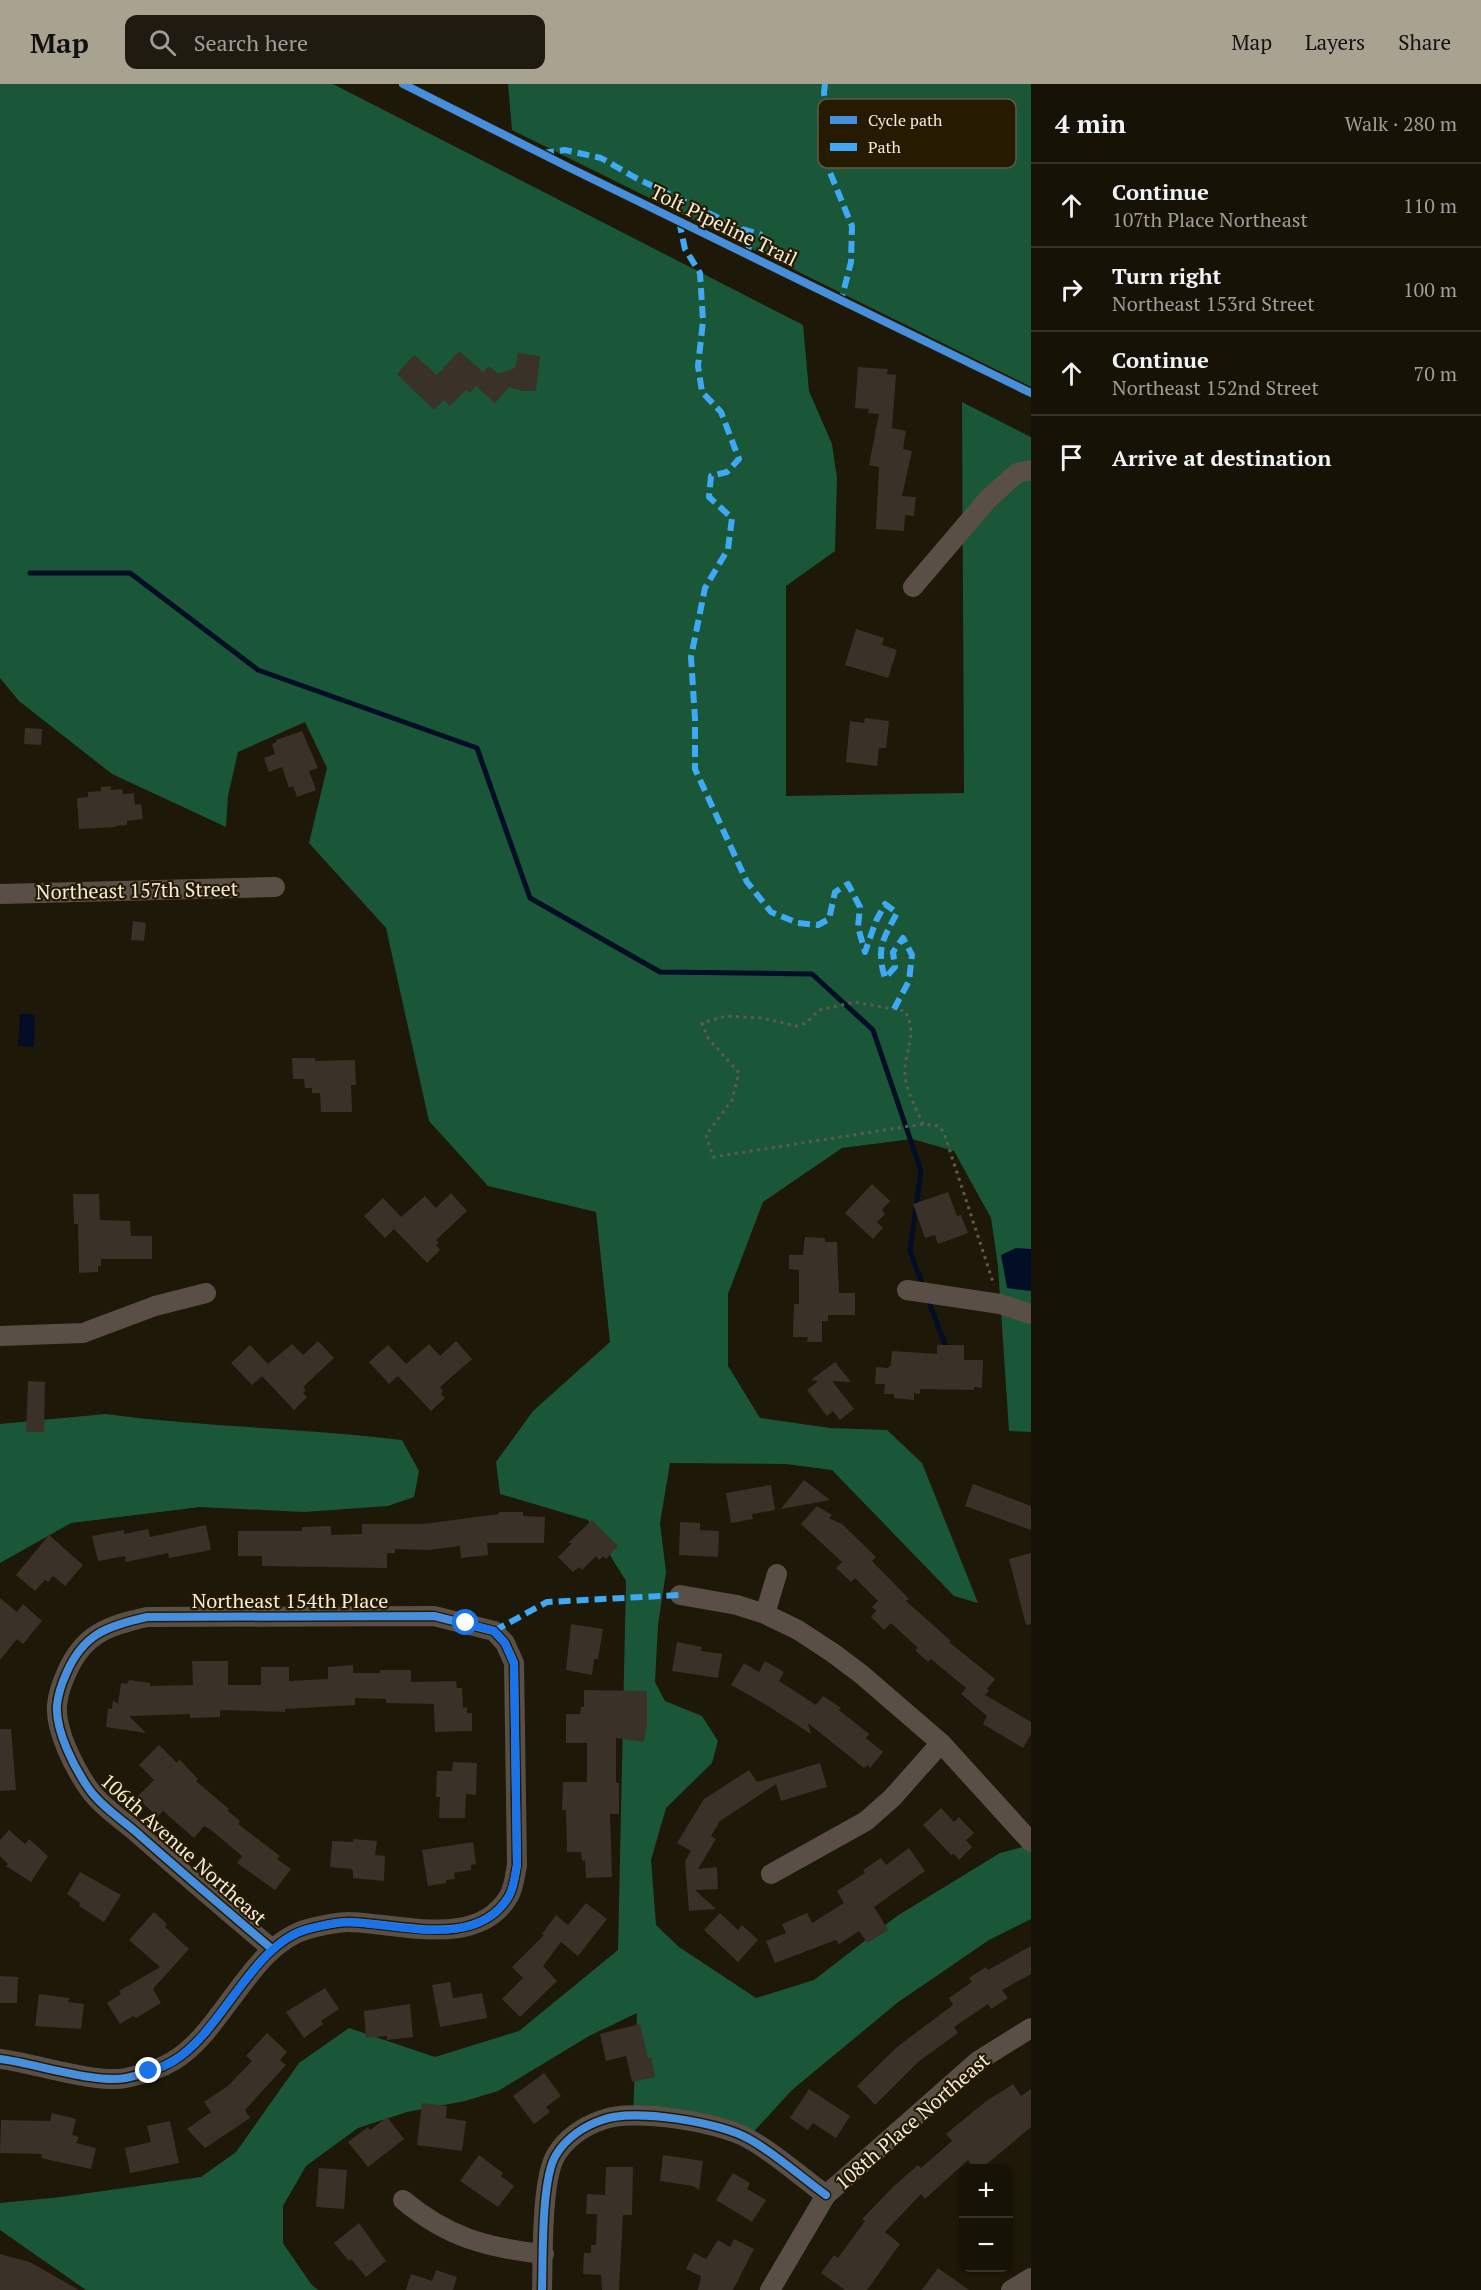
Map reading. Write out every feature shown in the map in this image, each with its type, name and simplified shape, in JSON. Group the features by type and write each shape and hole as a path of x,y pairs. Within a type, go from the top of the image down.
{"street":[{"path":"913,587 988,499 1017,473 1031,470"},
{"name":"Northeast 157th Street","path":"0,894 275,887"},
{"path":"908,1290 1000,1304 1031,1314"},
{"path":"0,1336 82,1334 155,1306 206,1293"},
{"path":"765,1614 777,1574"},
{"path":"680,1595 737,1605 765,1614 798,1630 833,1653 941,1743 1031,1842"},
{"name":"Northeast 154th Place","path":"89,1639 114,1625 147,1617 434,1616 494,1631 505,1643 514,1664 517,1865 510,1894 499,1909 472,1926 443,1930 345,1922 305,1929 272,1948"},
{"name":"106th Avenue Northeast","path":"89,1639 73,1658 62,1683 57,1706 63,1735 75,1768 91,1792 183,1874 272,1948"},
{"path":"771,1874 866,1821 892,1798 941,1743"},
{"path":"0,2060 124,2079 173,2061 204,2035 272,1948"},
{"name":"108th Place Northeast","path":"770,2290 826,2195 978,2061 1031,2028"},
{"path":"542,2290 546,2190 555,2156 572,2135 604,2119 633,2116 699,2121 748,2138 826,2195"},
{"path":"403,2200 426,2218 456,2234 507,2250 544,2254"},
{"path":"1011,2290 1031,2278"}],"path":[{"path":"923,1124 905,1076 911,1041 910,1021 905,1011 855,1002 819,1010 806,1023 797,1026 761,1018 726,1016 702,1023 708,1038 739,1073 732,1100 706,1135 713,1157 923,1124 939,1126 944,1133 1000,1304"}],"green space":[{"path":"0,84 333,84 803,325 809,391 832,444 837,478 835,551 786,586 786,796 964,793 962,402 1031,437 1031,1432 1009,1431 998,1266 991,1218 954,1151 912,1139 842,1148 763,1202 728,1294 728,1366 760,1418 830,1428 887,1430 922,1463 978,1603 954,1596 832,1470 786,1464 670,1463 660,1523 666,1572 658,1625 655,1682 665,1701 702,1716 718,1741 712,1763 666,1808 651,1860 656,1925 679,1947 756,1998 814,1980 897,1916 1000,1853 1031,1845 1031,1919 989,1940 897,2003 792,2090 748,2138 633,2116 637,2013 589,2036 498,2091 465,2101 407,2112 358,2128 306,2166 283,2206 283,2243 311,2284 318,2290 86,2290 0,2230 0,2203 61,2197 201,2177 236,2152 299,2063 349,2028 435,2057 519,2031 618,1950 626,1581 588,1520 500,1494 496,1462 533,1411 610,1342 596,1212 488,1186 429,1121 386,928 309,843 327,768 305,722 238,752 228,796 226,827 112,774 19,701 0,678"},
{"path":"508,84 1031,84 1031,387 512,130"},
{"path":"105,1414 402,1440 419,1471 414,1497 388,1506 304,1512 200,1507 71,1523 0,1563 0,1424"}],"water":[{"path":"20,1014 35,1014 34,1047 18,1046"},
{"path":"1016,1248 1031,1249 1031,1291 1007,1288 1001,1255"}],"building":[{"path":"459,351 483,372 489,366 498,374 515,368 518,353 540,356 536,391 523,391 509,387 495,403 476,386 470,393 466,390 450,406 444,400 434,410 397,374 414,355 437,375"},
{"path":"858,367 888,369 887,374 896,375 892,428 906,431 903,449 912,451 902,496 916,497 914,516 905,515 904,531 876,529 879,467 869,465 879,414 868,413 869,409 855,408"},
{"path":"856,629 884,638 882,645 897,650 888,678 845,665"},
{"path":"865,718 889,721 886,748 879,748 877,766 846,762 850,721 864,723"},
{"path":"25,728 42,729 41,745 24,744"},
{"path":"302,731 318,768 309,771 316,790 297,797 293,786 289,788 282,767 269,772 264,758 275,754 272,744 277,742 276,740"},
{"path":"111,786 111,790 122,789 123,794 134,793 135,805 141,804 143,819 127,821 127,825 116,827 79,829 77,798 88,797 88,792 101,791 101,787"},
{"path":"133,921 146,923 144,941 131,940"},
{"path":"292,1058 315,1058 315,1061 355,1060 356,1085 351,1085 352,1112 321,1112 320,1093 312,1093 312,1088 305,1088 304,1079 293,1079"},
{"path":"872,1184 890,1201 882,1210 885,1214 877,1222 883,1228 873,1239 845,1213"},
{"path":"948,1192 957,1216 961,1215 968,1233 938,1244 935,1235 925,1238 913,1204"},
{"path":"451,1193 467,1211 436,1240 439,1243 436,1245 440,1250 427,1263 394,1229 385,1238 364,1216 383,1198 401,1217 425,1196 436,1208"},
{"path":"73,1194 99,1194 100,1220 130,1221 131,1236 152,1236 152,1259 101,1259 98,1272 79,1273 78,1224 74,1224"},
{"path":"805,1237 825,1238 825,1242 837,1242 839,1293 855,1293 855,1315 828,1315 828,1321 822,1321 822,1342 807,1342 808,1337 793,1337 794,1304 799,1304 799,1270 789,1269 789,1255 803,1255"},
{"path":"318,1341 334,1358 303,1387 306,1390 303,1393 307,1397 294,1410 262,1376 252,1385 231,1363 250,1345 268,1364 292,1344 303,1355"},
{"path":"456,1341 472,1359 440,1387 443,1391 441,1394 445,1398 431,1411 398,1376 389,1384 369,1362 388,1345 406,1364 429,1344 440,1356"},
{"path":"937,1345 964,1345 964,1360 983,1360 982,1388 974,1387 974,1390 920,1389 920,1394 914,1393 914,1400 894,1398 894,1394 884,1394 885,1384 875,1384 876,1367 888,1368 891,1365 892,1351 937,1354"},
{"path":"835,1362 851,1382 832,1381 854,1409 840,1420 833,1411 827,1416 807,1390 818,1381 811,1380"},
{"path":"28,1381 45,1382 44,1432 26,1432"},
{"path":"804,1480 830,1500 781,1509"},
{"path":"973,1484 1031,1506 1031,1530 965,1506"},
{"path":"771,1485 775,1510 752,1514 753,1519 731,1523 726,1493"},
{"path":"817,1506 832,1515 829,1518 842,1524 876,1557 872,1561 909,1599 906,1601 951,1641 949,1642 995,1679 985,1695 1031,1722 1031,1734 1023,1748 983,1724 987,1716 961,1694 966,1688 931,1659 928,1662 916,1651 917,1647 891,1623 884,1630 871,1617 876,1611 872,1607 878,1601 855,1578 851,1582 836,1568 842,1562 801,1524"},
{"path":"499,1512 523,1512 523,1516 545,1517 544,1543 487,1543 488,1555 461,1558 460,1546 428,1550 395,1549 395,1553 387,1553 387,1568 262,1566 262,1556 238,1556 238,1531 302,1531 302,1527 331,1526 331,1535 362,1534 362,1524 423,1524 499,1514"},
{"path":"592,1520 618,1546 606,1559 603,1556 599,1560 596,1556 582,1570 579,1567 573,1572 558,1557 572,1543 568,1543"},
{"path":"680,1522 700,1523 700,1530 719,1531 718,1557 679,1555"},
{"path":"206,1525 211,1550 169,1558 168,1553 126,1562 125,1556 98,1561 92,1536 124,1530 124,1534 148,1529 150,1537"},
{"path":"49,1535 83,1565 65,1586 53,1576 48,1582 45,1580 35,1591 16,1575"},
{"path":"1031,1553 1031,1624 1026,1625 1009,1559"},
{"path":"0,1598 17,1612 23,1604 42,1621 23,1644 17,1639 0,1660"},
{"path":"571,1624 603,1629 598,1659 594,1659 592,1675 566,1670"},
{"path":"677,1642 702,1647 701,1651 722,1654 718,1678 672,1671"},
{"path":"192,1661 228,1661 228,1685 261,1685 261,1667 289,1667 289,1681 328,1679 328,1667 353,1665 353,1673 411,1670 411,1682 456,1681 457,1688 462,1688 463,1708 467,1707 467,1713 472,1713 472,1731 435,1732 434,1704 386,1703 386,1699 355,1698 355,1705 285,1709 285,1712 220,1710 220,1717 190,1718 190,1714 129,1716 146,1733 106,1727 108,1708 112,1709 113,1700 118,1704 121,1683 127,1684 129,1680 150,1683 150,1686 193,1685"},
{"path":"765,1661 784,1672 779,1681 816,1705 823,1696 841,1708 839,1710 869,1734 866,1738 883,1752 870,1768 868,1765 864,1768 808,1723 811,1734 731,1685 744,1663 759,1672"},
{"path":"584,1690 647,1691 647,1723 644,1742 616,1738 619,1814 610,1814 612,1877 586,1878 585,1860 582,1861 581,1852 567,1852 566,1810 562,1810 563,1782 587,1782 587,1743 566,1743 566,1714 580,1714 581,1707 584,1707"},
{"path":"0,1729 11,1729 16,1790 0,1791"},
{"path":"159,1745 177,1763 179,1759 198,1779 196,1781 229,1809 227,1810 240,1821 238,1824 280,1856 277,1859 291,1869 275,1890 237,1863 242,1856 211,1830 204,1826 194,1838 163,1811 157,1817 137,1797 154,1780 139,1765"},
{"path":"453,1762 477,1763 476,1795 466,1794 465,1818 439,1818 440,1797 436,1797 437,1771 452,1771"},
{"path":"820,1763 827,1787 781,1801 776,1784 720,1821 711,1836 716,1839 698,1869 717,1867 718,1889 695,1890 716,1909 689,1911 685,1861 691,1851 677,1843 704,1799 749,1770 757,1782"},
{"path":"941,1808 954,1822 959,1817 974,1833 966,1840 972,1847 959,1860 953,1853 952,1856 923,1825"},
{"path":"9,1830 25,1844 29,1839 48,1856 31,1882 6,1866 8,1864 0,1856 0,1840"},
{"path":"353,1839 377,1841 375,1855 385,1856 384,1881 353,1878 351,1869 330,1867 332,1841 353,1842"},
{"path":"473,1842 476,1864 471,1865 471,1870 454,1873 455,1879 446,1880 446,1883 428,1886 422,1850"},
{"path":"909,1848 925,1871 874,1907 888,1930 867,1943 859,1931 839,1944 836,1940 775,1963 766,1941 786,1933 782,1924 807,1913 812,1923 844,1903 837,1891 865,1873 863,1870 881,1858 886,1865"},
{"path":"80,1872 121,1895 104,1922 79,1906 80,1903 67,1894"},
{"path":"586,1903 607,1919 578,1956 561,1942 543,1966 557,1981 520,2017 502,1999 523,1978 512,1967 544,1935 542,1934 556,1915 568,1925"},
{"path":"154,1912 167,1924 165,1927 189,1949 153,1989 161,2003 136,2018 133,2016 120,2024 107,2003 121,1994 119,1991 160,1967 129,1940"},
{"path":"720,1913 738,1930 742,1925 758,1940 738,1962 704,1930"},
{"path":"1031,1946 1031,1974 1002,1990 1008,1998 991,2009 988,2004 954,2027 958,2033 918,2062 875,2105 857,2086 897,2047 953,2005 949,1998 972,1982 969,1978 986,1967 988,1970"},
{"path":"0,1976 18,1977 17,2003 0,2003"},
{"path":"450,1982 453,1998 482,1993 487,2018 440,2027 432,1985"},
{"path":"325,1988 339,2009 321,2021 323,2024 304,2038 286,2012"},
{"path":"39,1994 69,1998 68,2002 84,2004 81,2029 35,2026"},
{"path":"410,2004 413,2037 387,2040 387,2036 366,2038 364,2011"},
{"path":"640,2024 655,2077 632,2082 626,2056 606,2061 600,2034"},
{"path":"267,2033 287,2052 280,2060 286,2065 245,2110 250,2118 205,2148 187,2129 211,2112 204,2102 228,2086 252,2061 246,2056"},
{"path":"544,2073 561,2096 546,2107 550,2112 534,2124 513,2096"},
{"path":"1013,2084 1021,2096 1031,2089 1031,2127 987,2164 971,2164 968,2160 964,2164 959,2164 959,2168 925,2199 921,2194 885,2232 900,2244 867,2290 845,2290 821,2273 834,2255 838,2258 865,2221 862,2219 918,2165 921,2168 952,2141 946,2134 985,2102"},
{"path":"809,2089 850,2116 836,2138 813,2123 808,2130 790,2118"},
{"path":"422,2103 447,2106 446,2118 466,2121 462,2151 417,2145"},
{"path":"52,2113 76,2119 72,2135 79,2137 76,2143 96,2148 91,2169 41,2158 42,2154 0,2153 1,2120 50,2121"},
{"path":"387,2117 404,2139 368,2167 348,2142 368,2127 370,2130"},
{"path":"170,2121 179,2163 130,2173 125,2148 151,2142 147,2126"},
{"path":"479,2155 503,2173 501,2176 514,2186 498,2207 460,2181"},
{"path":"663,2155 703,2161 699,2190 693,2186 660,2181"},
{"path":"606,2167 633,2167 632,2215 623,2215 619,2290 602,2290 601,2275 583,2274 584,2253 591,2253 591,2245 596,2245 597,2214 586,2214 587,2194 605,2195"},
{"path":"319,2168 347,2170 344,2209 316,2207"},
{"path":"733,2173 750,2183 747,2189 766,2200 752,2222 716,2200"},
{"path":"359,2223 386,2261 366,2277 334,2243"},
{"path":"734,2239 754,2249 733,2290 698,2290 701,2276 686,2269 694,2253 706,2259 718,2240 730,2247"},
{"path":"0,2254 30,2262 79,2290 0,2290"},
{"path":"938,2268 969,2290 922,2290"},
{"path":"436,2270 457,2277 453,2290 406,2290 411,2274 432,2281"}],"waterway":[{"path":"30,573 130,573 258,670 477,748 530,898 660,972 812,974 873,1030 921,1171 910,1251 924,1288"},
{"path":"927,1297 945,1344"}],"marked path":[{"path":"825,84 825,99"},
{"path":"542,153 565,150 601,158 636,178 739,228 750,239 748,252"},
{"path":"829,168 852,226 851,262 841,301"},
{"path":"679,221 685,249 700,273 703,321 698,366 702,392 721,412 739,459 727,472 711,476 709,497 732,518 728,549 705,588 691,657 695,769 747,882 771,912 798,923 818,925 829,919 835,892 848,884 860,907 858,927 865,952 885,904 897,913 882,944 881,959 885,978 895,967 893,952 903,938 912,955 909,981 894,1009"},
{"path":"742,229 762,235"},
{"path":"494,1631 547,1602 680,1595"}],"cycle path":[{"name":"Tolt Pipeline Trail","path":"403,84 1031,393"},
{"path":"0,2059 98,2078 126,2078 144,2073 168,2064 191,2048 253,1970 270,1952 288,1938 308,1929 343,1922 436,1930 457,1928 478,1923 495,1913 511,1892 517,1865 514,1663 505,1643 494,1631 434,1616 147,1617 108,1628 80,1649 62,1685 57,1715 67,1749 84,1781 105,1807 272,1949"},
{"path":"542,2290 545,2200 551,2166 560,2149 570,2138 582,2129 602,2120 616,2117 654,2116 698,2122 736,2133 769,2151 826,2195"}],"route":[{"path":"149,2071 173,2061 204,2035 272,1948 305,1929 345,1922 443,1930 472,1926 499,1909 510,1894 517,1865 514,1664 505,1643 494,1631 466,1623"}]}
